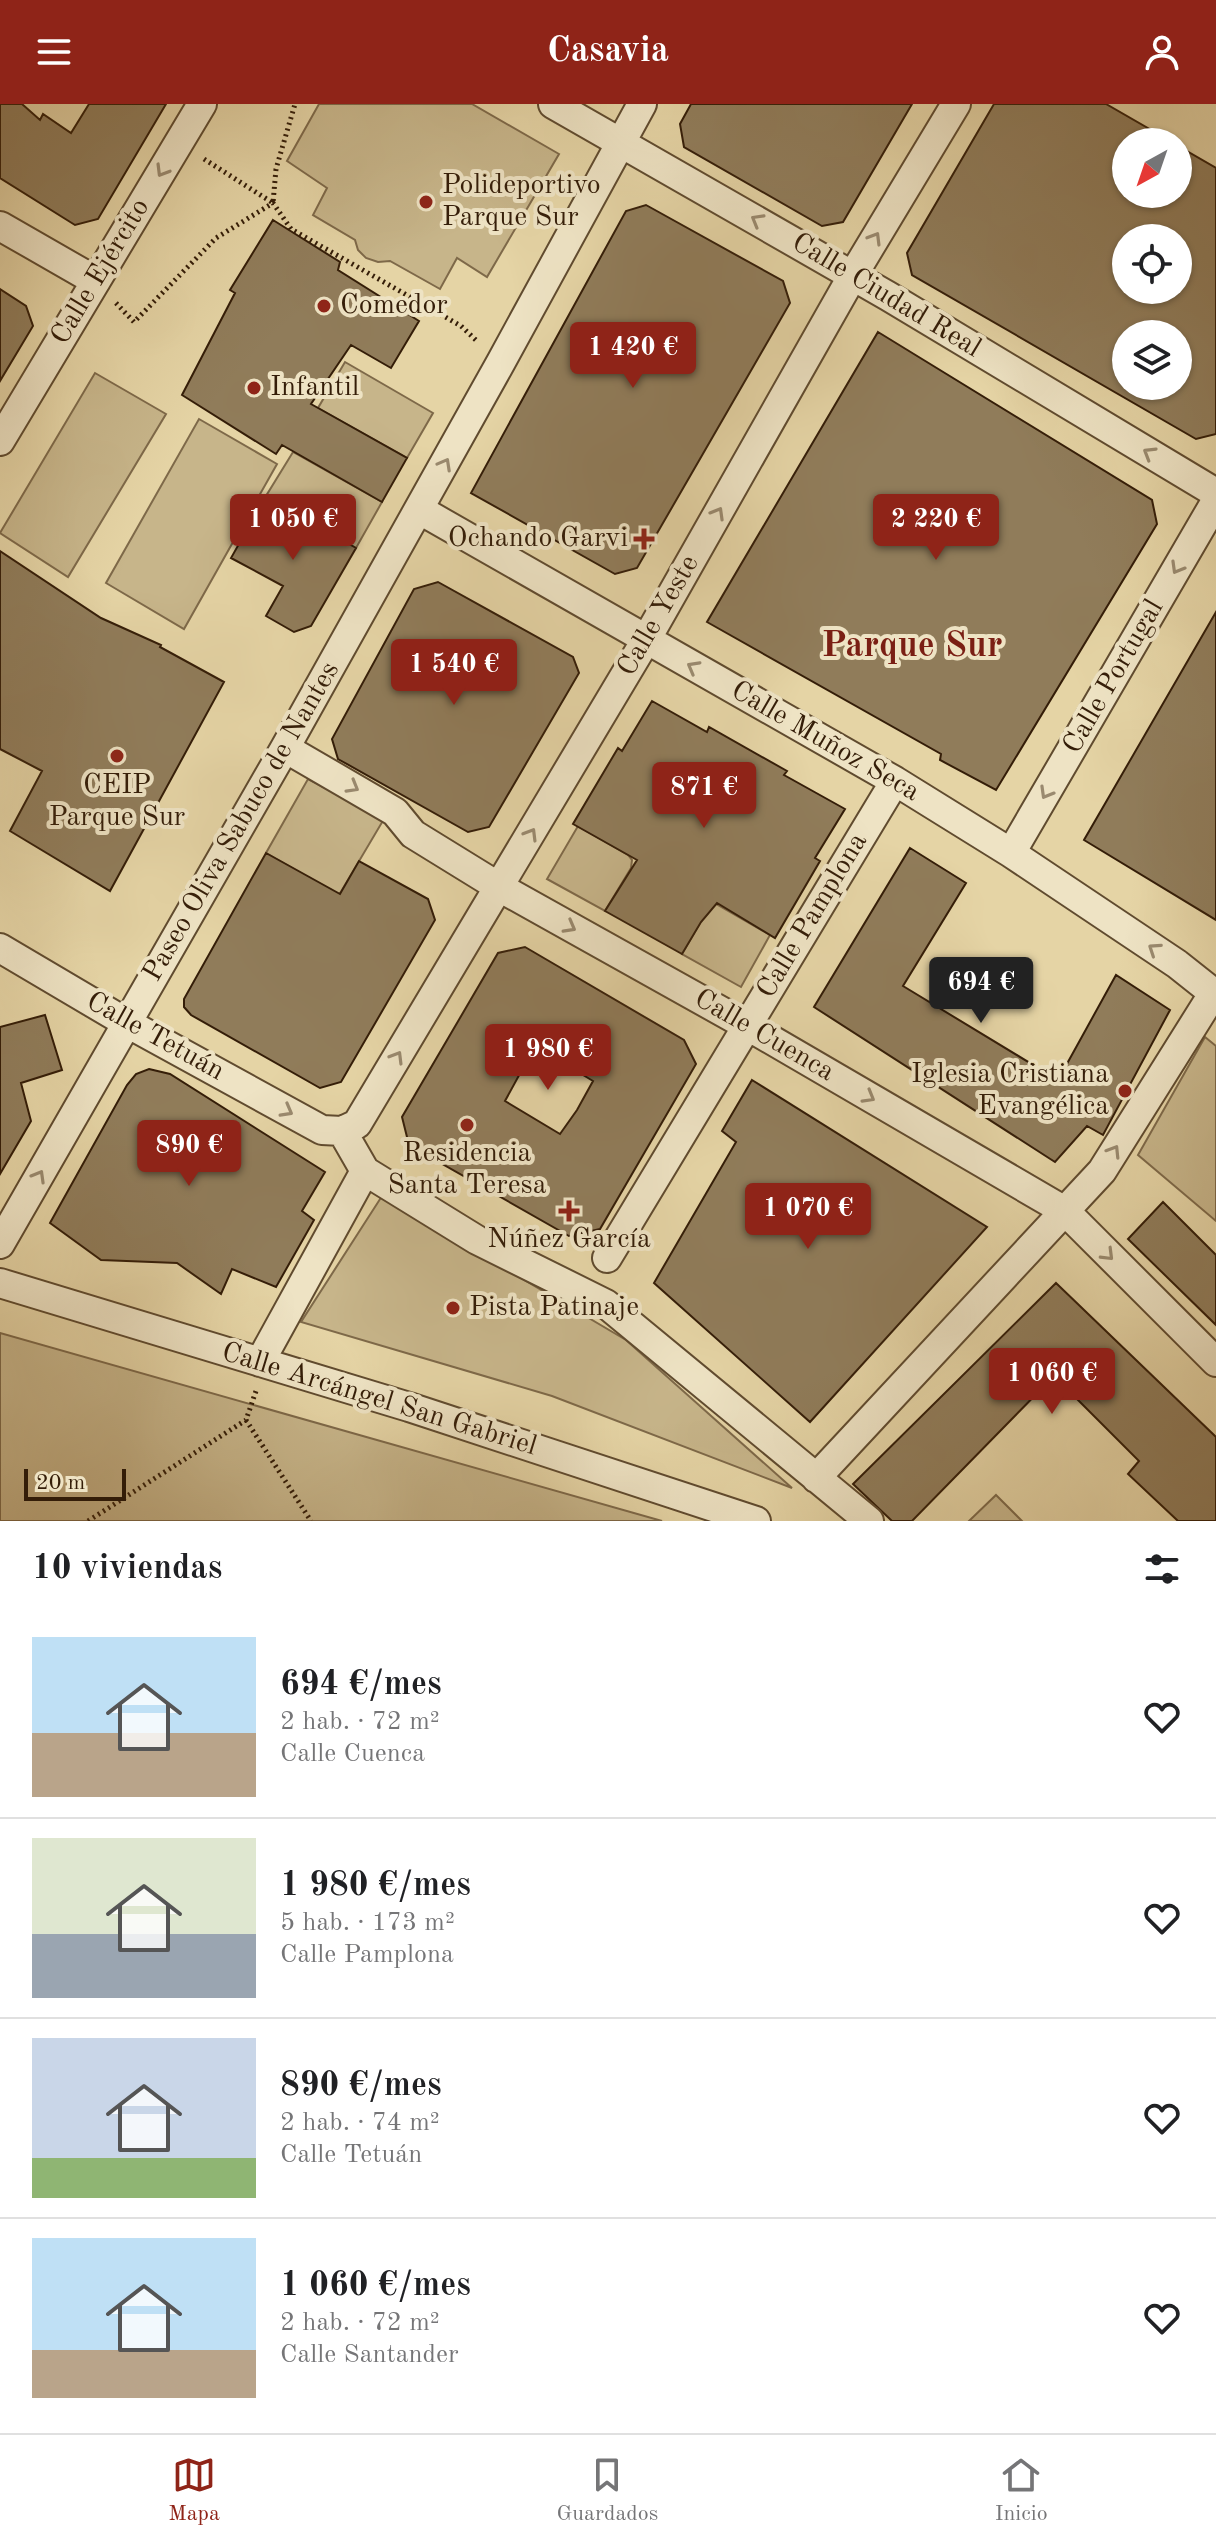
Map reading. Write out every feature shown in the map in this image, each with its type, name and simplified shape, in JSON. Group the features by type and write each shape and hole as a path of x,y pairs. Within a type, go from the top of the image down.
{"street":[{"name":"Calle Ejército","path":"0,441 202,104"},
{"name":"Calle Ciudad Real","path":"553,104 853,275 1216,493"},
{"name":"Paseo Oliva Sabuco de Nantes","path":"0,1244 420,510 642,104"},
{"name":"Calle Yeste","path":"350,1127 499,887 646,640 853,275 956,104"},
{"path":"0,226 96,281"},
{"name":"Calle Portugal","path":"1011,853 1216,501"},
{"name":"Calle Muñoz Seca","path":"420,510 895,781 1011,853 1177,964 1215,994"},
{"name":"Calle Cuenca","path":"285,748 395,812 413,834 499,887 746,1025 1065,1211 1216,1362"},
{"name":"Calle Pamplona","path":"607,1258 895,781"},
{"name":"Calle Tetuán","path":"0,948 127,1023 322,1130 350,1127"},
{"path":"816,1478 1102,1171 1215,994"},
{"path":"350,1127 365,1171 477,1240 606,1304 869,1521"},
{"path":"264,1363 365,1171"},
{"name":"Calle Arcángel San Gabriel","path":"0,1283 424,1412 756,1521"}],"path":[{"path":"273,203 276,169 295,104"},
{"path":"179,143 273,203 291,229 461,326 501,362"},
{"path":"96,281 134,322 216,238 273,203"},
{"path":"88,1521 246,1420 264,1363"},
{"path":"246,1420 311,1521"}],"shaded area":[{"name":"Polideportivo Parque Sur","path":"319,104 472,104 559,154 487,277 457,258 440,289 390,261 378,262 366,258 358,250 355,240 313,215 327,188 287,161"},
{"path":"345,362 433,413 407,458 318,408"},
{"path":"95,373 166,414 68,577 0,533"},
{"path":"199,419 277,464 184,629 106,583"},
{"path":"293,452 382,502 356,548 266,496"},
{"path":"308,779 384,819 339,895 266,853"},
{"path":"578,826 632,860 631,868 605,911 547,879"},
{"path":"716,904 770,935 741,987 682,954 709,907"},
{"path":"1205,1037 1216,1046 1216,1221 1138,1155"},
{"path":"382,1196 626,1340 792,1488 552,1396 301,1322"},
{"path":"0,1333 662,1521 0,1521"},
{"path":"996,1495 1022,1521 969,1521"}],"building":[{"path":"0,104 22,104 40,120 43,114 71,133 89,104 166,104 98,219 75,225 0,178"},
{"path":"691,104 912,104 843,222 822,226 684,147 680,124"},
{"path":"994,104 1106,104 1148,128 1112,128 1112,208 1192,208 1192,154 1216,168 1216,434 1196,439 1128,400 1192,400 1192,320 1112,320 1112,390 912,275 907,253"},
{"path":"646,205 783,281 790,303 637,568 615,574 471,493 626,211"},
{"path":"273,220 340,262 338,270 419,321 391,368 351,345 311,404 407,458 382,502 282,445 276,454 182,395 235,293 230,290"},
{"path":"0,289 26,306 33,326 0,381"},
{"path":"878,332 1152,500 1157,524 996,790 940,760 941,754 707,622"},
{"path":"266,496 356,548 311,626 294,632 266,616 283,586 231,558"},
{"name":"CEIP Parque Sur","path":"0,551 101,618 161,645 224,682 110,891 10,831 42,771 0,749"},
{"path":"438,582 573,657 579,673 489,827 468,832 338,759 332,739 414,589"},
{"path":"1216,612 1216,920 1084,840"},
{"path":"652,701 707,732 709,727 787,771 784,775 845,809 815,858 820,861 775,938 717,903 701,922 682,954 605,911 637,860 573,824 618,748 622,751"},
{"path":"910,848 966,883 903,986 1058,1080 1116,975 1170,1010 1103,1135 1087,1126 1055,1162 814,1007"},
{"path":"266,853 340,894 359,861 428,899 435,920 341,1082 320,1088 191,1015 184,1007 184,999"},
{"name":"Residencia Santa Teresa","path":"525,947 684,1040 696,1064 600,1229 569,1236 409,1145 402,1117 498,953","holes":["535,1046 593,1081 560,1134 505,1101"]},
{"path":"45,1015 62,1070 21,1083 31,1121 0,1174 0,1027"},
{"path":"149,1069 170,1074 325,1172 302,1211 314,1220 276,1287 232,1269 221,1294 177,1263 101,1260 50,1223 127,1085 136,1074"},
{"path":"752,1080 987,1227 810,1422 654,1283 736,1142 722,1131"},
{"path":"1163,1202 1216,1255 1216,1325 1128,1239"},
{"path":"1056,1283 1216,1437 1216,1521 1178,1521 1128,1474 1139,1461 1054,1376 912,1521 892,1521 853,1484"}],"place":[{"name":"Polideportivo Parque Sur","path":"426,202"},
{"name":"Comedor","path":"324,306"},
{"name":"Infantil","path":"254,388"},
{"name":"Ochando Garvi","path":"644,539"},
{"name":"CEIP Parque Sur","path":"117,756"},
{"name":"Iglesia Cristiana Evangélica","path":"1125,1091"},
{"name":"Residencia Santa Teresa","path":"467,1125"},
{"name":"Núñez García","path":"569,1211"},
{"name":"Pista Patinaje","path":"453,1308"}],"district":[{"name":"Parque Sur","path":"912,647"}]}
